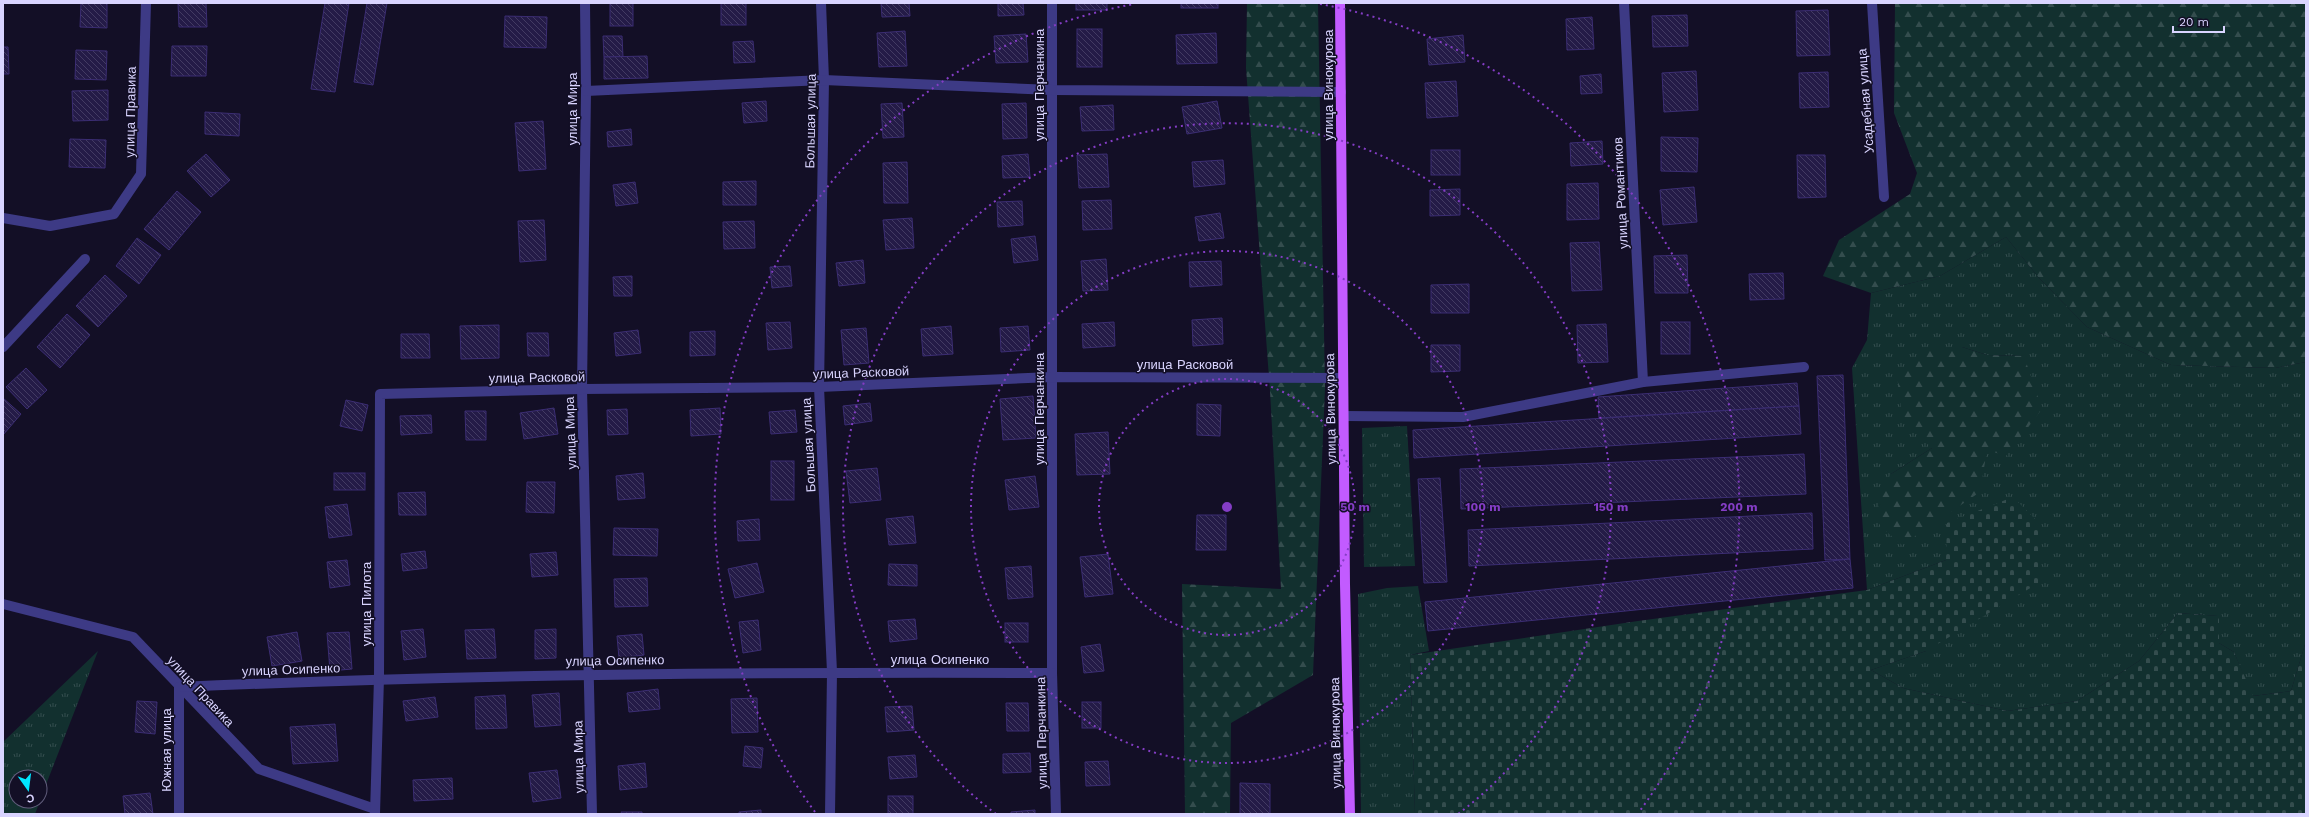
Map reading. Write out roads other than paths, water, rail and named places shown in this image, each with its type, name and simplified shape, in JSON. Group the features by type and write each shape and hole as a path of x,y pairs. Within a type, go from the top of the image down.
{"main road":[{"name":"улица Винокурова","path":"1340,3 1343,378 1350,814"}],"street":[{"name":"улица Правика","path":"3,218 50,226 114,214 142,174 146,3"},
{"name":"улица Мира","path":"585,3 586,91 582,389 590,673 592,814"},
{"name":"Большая улица","path":"821,3 824,80 818,387 832,672 830,814"},
{"name":"улица Перчанкина","path":"1052,3 1052,673 1056,814"},
{"name":"улица Романтиков","path":"1624,3 1643,382"},
{"name":"Усадебная улица","path":"1872,3 1884,197"},
{"path":"586,91 824,80 1052,90 1341,92"},
{"path":"3,347 85,259"},
{"path":"1344,416 1463,417 1643,382 1804,367"},
{"name":"улица Расковой","path":"380,394 582,389 818,387 1052,377 1343,378"},
{"name":"улица Пилота","path":"375,812 379,678 380,394"},
{"name":"улица Правика","path":"3,604 133,637 179,687 259,769 375,812"},
{"name":"улица Осипенко","path":"179,687 379,678 590,673 1052,673"},
{"name":"Южная улица","path":"179,687 179,814"}]}
